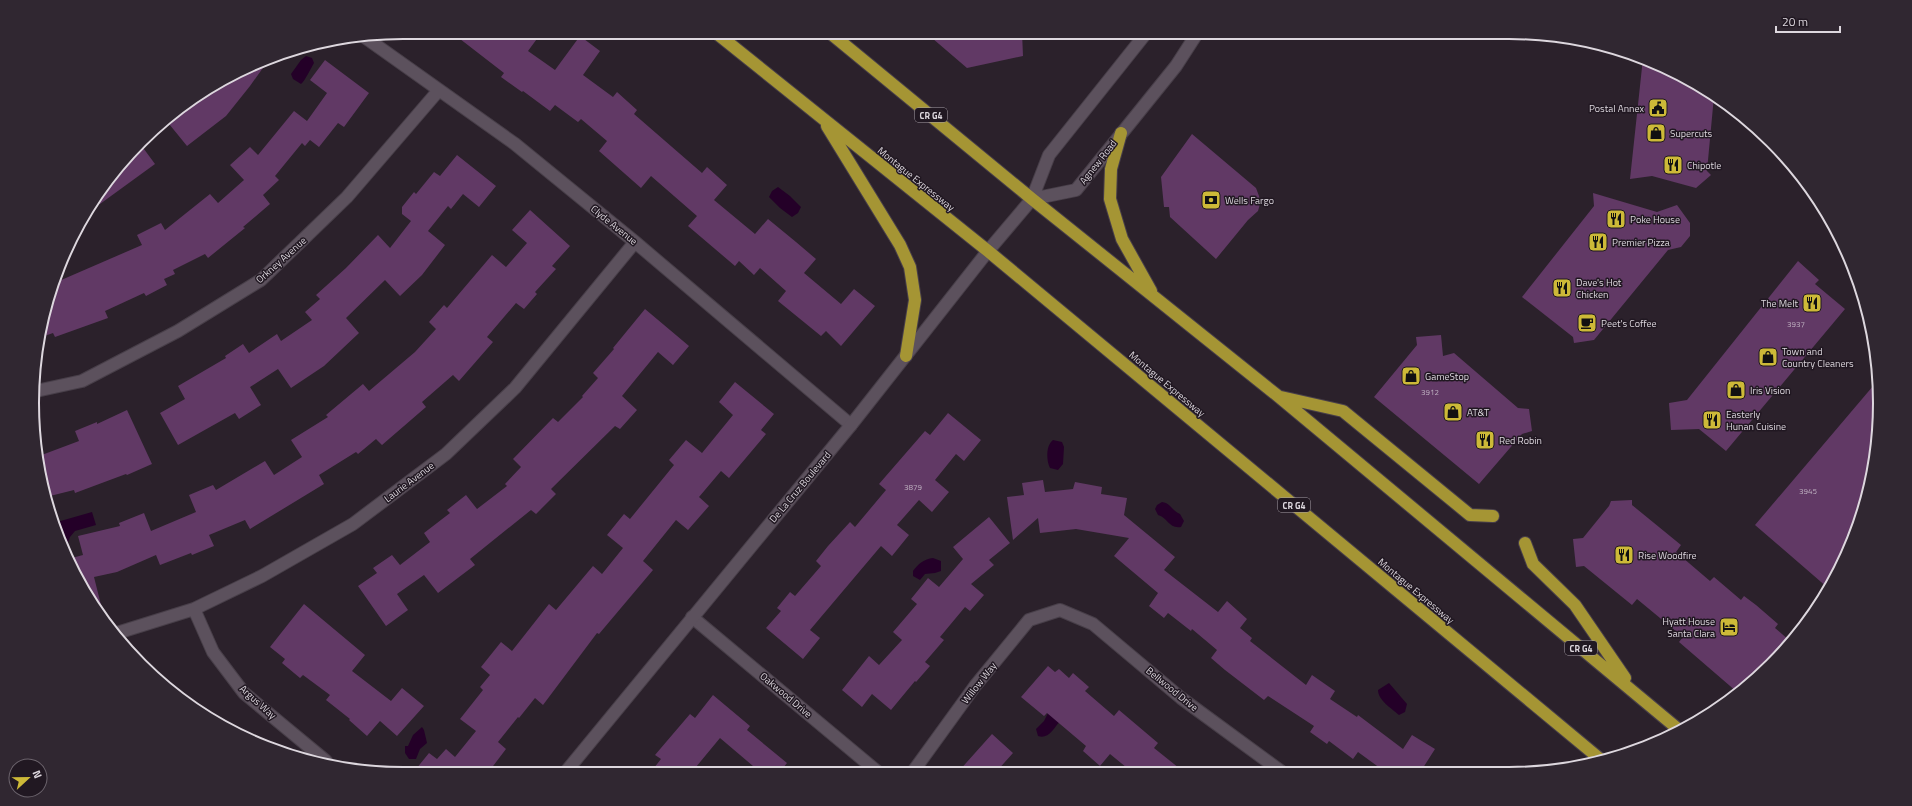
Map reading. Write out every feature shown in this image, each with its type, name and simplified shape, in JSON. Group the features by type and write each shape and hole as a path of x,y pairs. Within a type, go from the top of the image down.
{"highway":[{"name":"Montague Expressway","path":"724,39 988,251 1597,756"},
{"name":"CR G4","path":"838,39 1032,199 1154,295 1278,396 1675,726"},
{"path":"822,118 900,245 910,267 915,300 906,356"},
{"path":"1122,133 1111,169 1110,199 1122,239 1154,295"},
{"path":"1278,396 1343,411 1470,515 1493,516"},
{"path":"1525,543 1533,564 1575,605 1634,691"}],"street":[{"path":"1032,199 1049,155 1141,39"},
{"name":"Agnew Road","path":"1032,199 1076,190 1176,66 1193,39"},
{"name":"Clyde Avenue","path":"370,41 514,144 635,242 851,425"},
{"name":"Orkney Avenue","path":"40,390 82,381 178,331 261,280 347,197 439,90"},
{"name":"De La Cruz Boulevard","path":"570,767 851,425 988,251 1032,199"},
{"name":"Laurie Avenue","path":"120,632 194,609 262,576 353,524 446,454 515,388 635,242"},
{"name":"Argus Way","path":"194,609 213,652 244,693 322,758"},
{"name":"Bellwood Drive","path":"1060,610 1093,624 1182,698 1275,767"},
{"name":"Willow Way","path":"916,767 975,686 1029,620 1060,610"},
{"name":"Oakwood Drive","path":"692,617 872,767"}],"shaded area":[{"path":"306,56 312,58 314,63 301,84 293,79 291,74 301,60"},
{"path":"778,187 801,207 798,213 792,217 769,197 772,191"},
{"path":"1053,440 1062,442 1064,447 1063,464 1058,470 1050,468 1048,461 1047,453 1049,445"},
{"path":"1162,502 1180,514 1184,521 1181,527 1171,525 1164,518 1158,515 1155,509 1157,505"},
{"path":"92,512 96,525 75,531 70,537 68,543 59,522"},
{"path":"933,558 941,561 941,571 925,574 920,580 913,576 913,571 919,564 927,559"},
{"path":"1389,683 1407,704 1405,712 1399,715 1386,704 1379,694 1378,690"},
{"path":"1048,713 1060,721 1048,735 1042,737 1038,736 1036,729 1044,721"},
{"path":"422,727 427,743 420,749 416,759 409,759 405,753 405,746 408,746 413,735"}],"building":[{"path":"460,39 537,39 528,51 555,70 578,39 584,39 600,51 583,75 613,97 617,92 637,110 634,114 702,173 707,167 727,185 714,200 755,234 768,219 816,259 804,273 841,304 854,289 875,306 841,346 826,331 821,336 778,301 786,291 760,268 754,275 739,261 735,266 688,226 697,216 651,176 641,188 599,151 607,141 581,119 578,122 555,105 550,111 501,77 504,73"},
{"path":"933,39 1022,39 1023,56 967,68"},
{"path":"325,60 369,93 344,127 338,123 319,147 310,140 305,146 302,143 275,176 279,180 263,195 270,204 243,227 245,228 208,258 205,254 173,270 175,274 164,279 167,285 146,296 144,293 105,311 108,318 55,337 53,333 45,336 51,309 60,280 142,245 137,235 161,223 165,230 210,194 218,203 244,180 230,165 250,147 258,155 294,111 307,121 327,93 310,80"},
{"path":"1642,65 1670,77 1713,102 1707,171 1711,175 1696,188 1652,176 1630,179"},
{"path":"263,67 226,116 187,146 169,124 201,100 221,88"},
{"name":"Wells Fargo","path":"1192,134 1256,188 1259,196 1260,204 1258,211 1248,220 1216,259 1170,217 1169,207 1164,207 1161,177"},
{"path":"144,148 155,164 100,204 100,201 114,181"},
{"path":"457,155 496,186 479,207 463,194 451,209 448,206 428,231 445,245 422,275 400,296 385,280 346,318 359,333 324,366 291,388 278,369 250,387 261,405 239,419 235,413 178,445 160,413 185,399 178,386 226,358 225,356 243,344 249,353 277,334 281,341 312,320 305,312 320,299 316,295 346,268 378,235 390,248 411,221 402,214 402,207 414,192 416,194 434,172 440,176"},
{"path":"1593,193 1657,212 1677,205 1690,223 1690,236 1681,247 1668,250 1594,340 1574,343 1573,337 1522,297 1594,206"},
{"path":"530,210 570,246 552,266 556,269 535,292 537,294 524,309 516,303 487,337 493,342 459,381 453,375 422,402 426,407 382,445 376,439 358,454 356,452 319,475 324,484 250,529 245,520 209,535 214,546 192,555 191,553 160,565 156,555 117,572 94,577 102,607 74,557 83,555 78,536 120,526 119,523 144,513 151,531 196,512 189,495 213,485 216,490 265,461 274,475 302,457 291,440 328,417 326,415 363,384 369,391 415,352 436,329 429,322 444,305 447,308 492,255 506,267 527,243 512,230"},
{"path":"1798,261 1819,280 1815,284 1845,309 1726,451 1699,429 1671,430 1669,403 1687,400"},
{"path":"645,309 689,346 673,365 658,352 622,396 637,410 620,429 615,426 551,489 556,494 536,514 531,510 470,559 475,565 438,593 424,575 397,594 408,610 386,626 358,586 377,573 373,568 392,555 400,565 430,542 424,533 450,513 447,510 466,495 477,509 507,486 505,484 521,467 513,459 553,418 558,422 583,397 582,396 598,378 593,373"},
{"path":"1441,335 1443,356 1454,353 1518,408 1529,409 1532,431 1522,434 1479,484 1374,397 1417,345 1416,337"},
{"path":"735,382 774,414 761,430 766,434 729,478 721,471 699,497 709,506 688,530 676,520 643,561 653,570 599,634 597,633 543,705 535,698 519,718 518,717 498,742 506,749 492,767 418,767 429,753 437,759 446,749 455,757 476,731 460,719 483,690 480,687 490,675 481,667 501,642 512,651 549,604 556,610 593,566 602,574 623,548 607,535 624,514 630,519 674,465 669,460 686,440 702,453 733,415 719,402"},
{"path":"1872,387 1873,403 1870,451 1861,497 1845,542 1824,585 1755,525"},
{"path":"127,410 152,464 127,475 126,474 75,493 74,490 51,496 43,455 79,441 75,431 97,422 97,424"},
{"path":"948,413 981,440 964,461 956,454 935,480 949,492 932,512 919,500 897,525 909,535 892,556 881,546 810,630 820,638 803,659 766,628 781,611 777,608 790,592 795,596 821,566 816,561 828,546 850,522 855,527 886,490 879,484 925,431 930,435"},
{"path":"1043,480 1045,492 1073,489 1075,482 1102,487 1101,494 1127,498 1124,515 1175,557 1164,570 1218,612 1227,601 1247,619 1240,628 1252,638 1250,641 1306,685 1312,675 1335,691 1330,699 1357,717 1358,715 1403,749 1412,735 1435,749 1424,767 1379,767 1358,752 1353,759 1329,741 1327,744 1310,732 1314,726 1268,696 1264,700 1225,670 1211,658 1217,650 1192,629 1191,631 1168,613 1164,618 1149,606 1158,593 1114,556 1129,538 1076,529 1040,533 1038,518 1013,540 1007,497 1024,495 1022,483"},
{"path":"1632,500 1632,505 1681,545 1676,552 1710,581 1714,577 1741,600 1744,596 1778,624 1775,628 1787,638 1749,677 1734,689 1679,642 1683,637 1637,599 1632,605 1584,566 1576,567 1573,539 1583,538 1609,506 1611,501"},
{"path":"989,517 1010,543 989,560 994,565 971,584 984,595 970,611 965,607 940,637 944,640 925,662 930,666 916,682 915,681 891,710 872,694 862,707 842,690 869,656 879,665 902,640 893,632 917,604 911,599 928,578 939,587 963,559 953,547"},
{"path":"304,604 365,655 352,671 391,701 402,688 424,706 397,736 380,721 367,736 349,720 350,719 326,700 330,695 303,675 300,678 282,663 285,659 270,647"},
{"path":"1048,666 1055,672 1059,669 1069,678 1073,673 1089,687 1085,691 1114,716 1119,710 1158,743 1154,748 1178,767 1126,767 1110,754 1100,766 1083,751 1086,746 1047,713 1044,716 1021,697"},
{"path":"713,695 750,726 747,730 787,763 784,767 752,767 753,766 720,738 696,767 655,767 661,759 655,755 690,714 695,718"},
{"path":"992,734 1013,753 1000,767 962,767"}],"place":[{"name":"Postal Annex","path":"1658,108"},
{"name":"Supercuts","path":"1656,133"},
{"name":"Chipotle","path":"1673,165"},
{"name":"Wells Fargo","path":"1211,200"},
{"name":"Poke House","path":"1616,219"},
{"name":"Premier Pizza","path":"1598,242"},
{"name":"Dave's Hot Chicken","path":"1562,288"},
{"name":"The Melt","path":"1812,303"},
{"name":"Peet's Coffee","path":"1587,323"},
{"name":"Town and Country Cleaners","path":"1768,357"},
{"name":"GameStop","path":"1411,376"},
{"name":"Iris Vision","path":"1736,390"},
{"name":"AT&T","path":"1453,412"},
{"name":"Easterly Hunan Cuisine","path":"1712,420"},
{"name":"Red Robin","path":"1485,440"},
{"name":"Rise Woodfire","path":"1624,555"},
{"name":"Hyatt House Santa Clara","path":"1729,627"}]}
